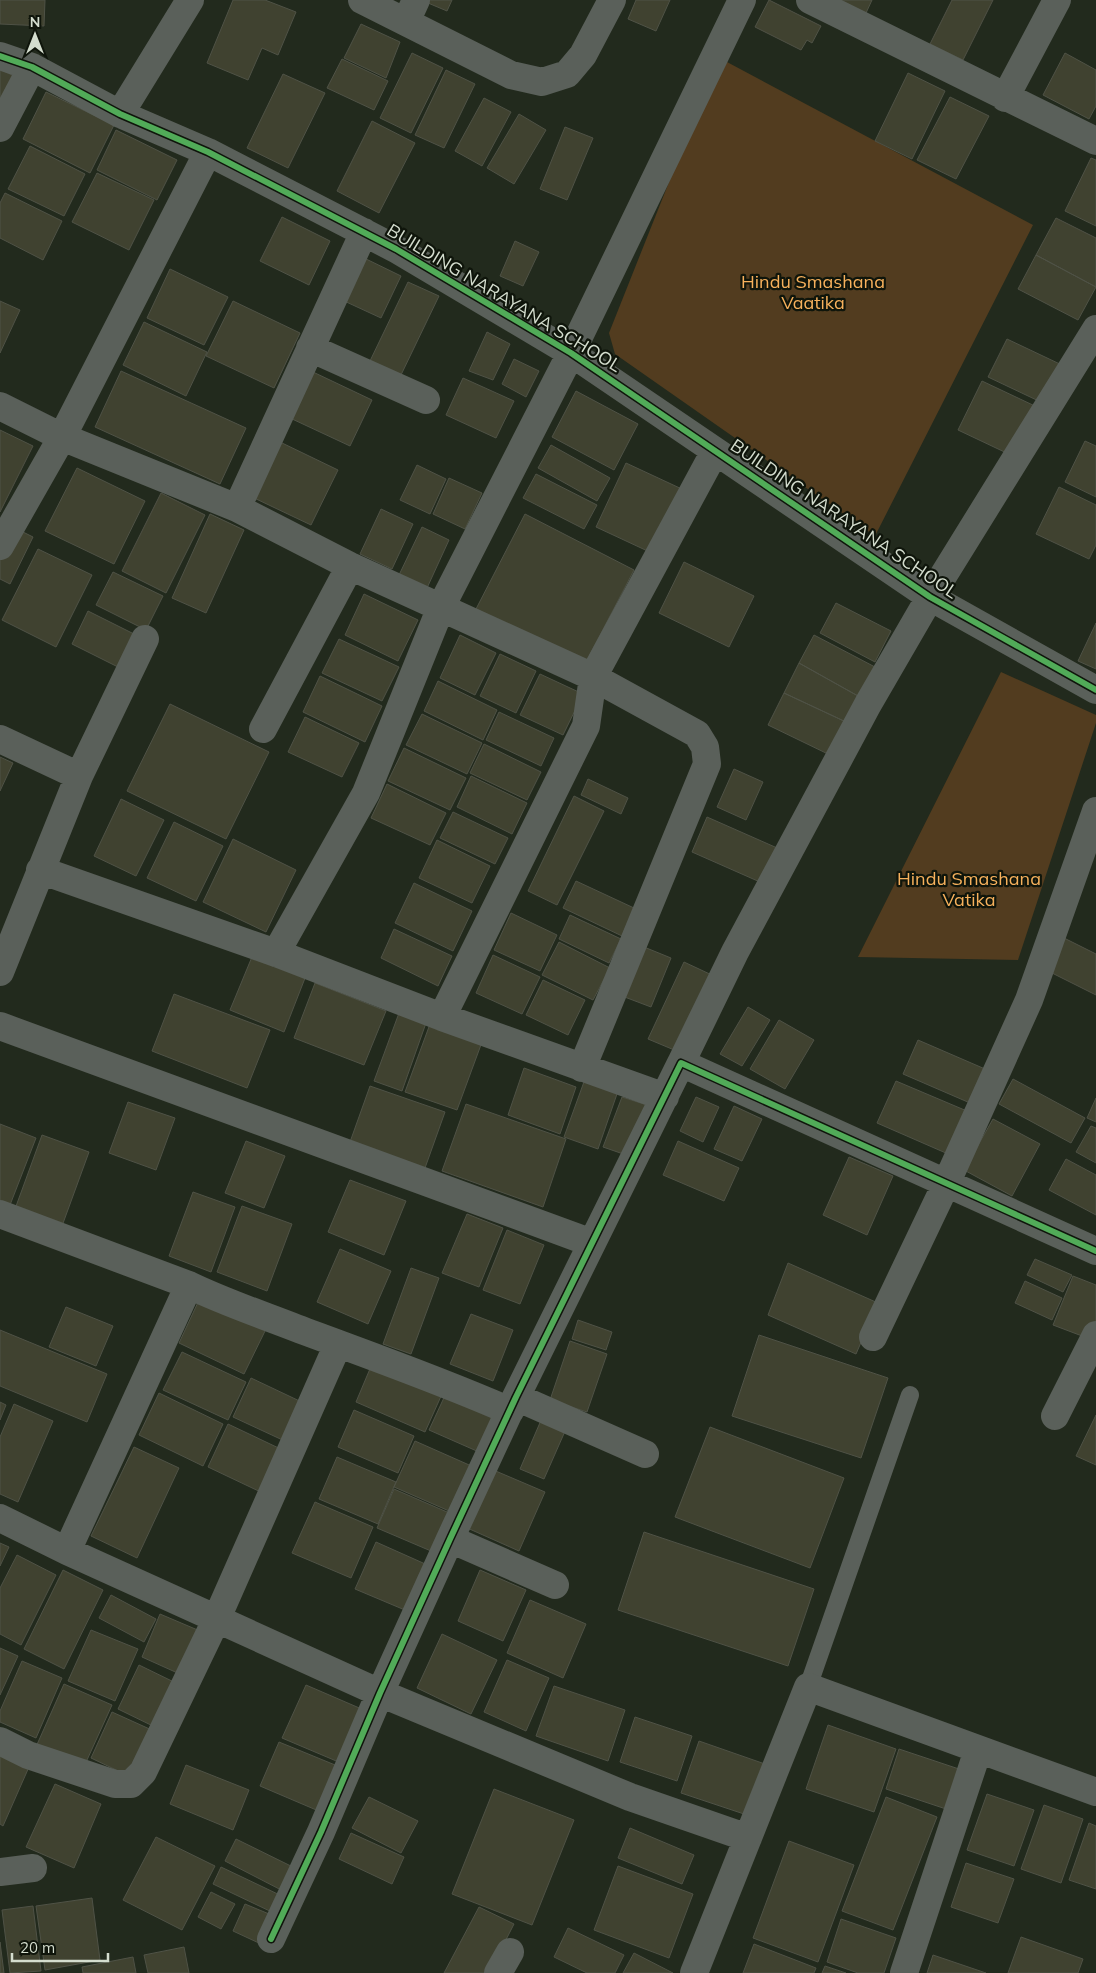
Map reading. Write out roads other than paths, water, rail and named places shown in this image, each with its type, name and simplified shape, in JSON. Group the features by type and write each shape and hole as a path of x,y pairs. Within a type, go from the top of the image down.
{"street":[{"path":"120,114 190,0"},
{"path":"362,0 411,11 511,75 542,82 567,74 583,54 612,0"},
{"path":"276,953 366,793 441,607 571,353 742,0"},
{"path":"810,0 1005,98 1096,141"},
{"path":"1005,98 1058,0"},
{"name":"BUILDING NARAYANA SCHOOL","path":"0,56 32,67 120,114 208,152 364,232 571,353 930,597 1096,690"},
{"path":"0,128 32,67"},
{"path":"0,546 62,437 208,152"},
{"path":"237,508 364,232"},
{"path":"271,1939 321,1832 380,1693 513,1404 735,952 849,738 930,597 1096,329"},
{"path":"310,348 426,400"},
{"path":"0,406 62,437 237,508 350,566 593,677 697,734 705,747 707,764 582,1068"},
{"path":"442,1017 586,726 593,677 715,451"},
{"path":"263,729 350,566"},
{"path":"0,972 5,947 69,804 79,776 145,639"},
{"path":"0,739 79,776"},
{"path":"873,1337 946,1184 1029,1000 1096,811"},
{"path":"40,870 276,953 442,1017 665,1097"},
{"path":"0,1026 592,1242"},
{"path":"680,1063 1096,1252"},
{"path":"3,1223 190,1285 212,1296 338,1344 446,1383 513,1404 645,1454"},
{"path":"67,1551 190,1285"},
{"path":"1055,1416 1096,1336"},
{"path":"0,1741 28,1755 115,1784 130,1784 143,1772 217,1618 338,1344"},
{"path":"0,1518 67,1551 380,1693 630,1797 748,1838"},
{"path":"450,1539 556,1585"},
{"path":"694,1973 808,1687 1096,1792"},
{"path":"904,1973 978,1750"},
{"path":"0,1872 33,1868"}],"lane":[{"path":"808,1687 910,1395"}],"park label":[{"name":"Hindu Smashana Vaatika","path":"813,292"},
{"name":"Hindu Smashana Vatika","path":"969,890"}]}
